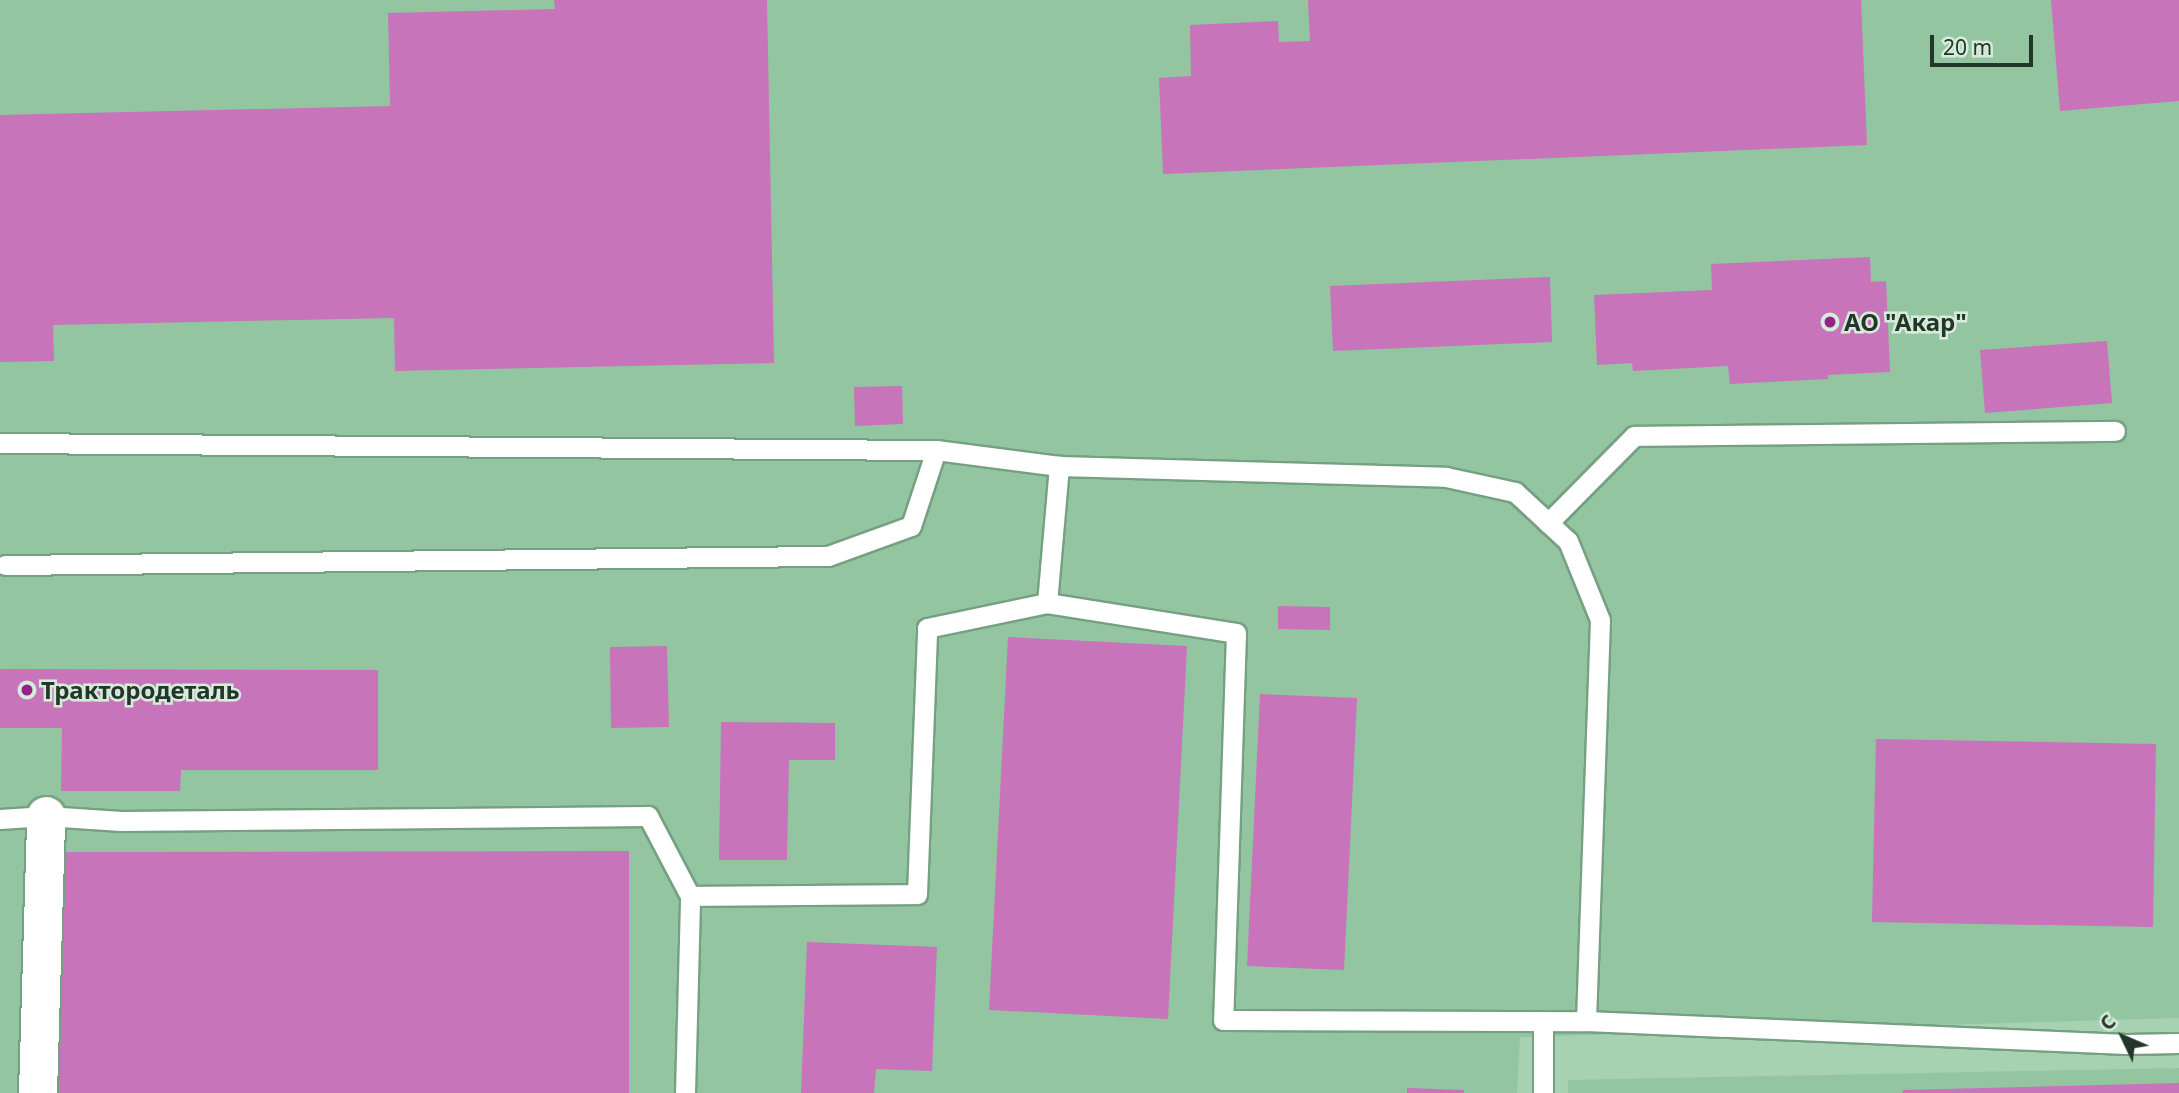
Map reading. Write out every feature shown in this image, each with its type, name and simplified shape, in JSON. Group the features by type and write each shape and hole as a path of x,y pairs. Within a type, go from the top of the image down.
{"street":[{"path":"38,1093 46,816"}],"lane":[{"path":"1548,523 1634,436 2115,430"},
{"path":"0,443 936,450 1059,466 1446,477 1515,492 1568,541 1600,620 1586,1021"},
{"path":"5,565 828,556 911,526 936,450"},
{"path":"1047,603 1059,466"},
{"path":"690,896 917,894 927,628 1047,603 1236,632 1223,1020 1586,1021 2127,1044 2179,1043"},
{"path":"0,819 46,816 121,821 648,817 690,896 684,1093"},
{"path":"1543,1021 1543,1093"}],"shaded area":[{"path":"0,0 2179,0 2179,1018 1520,1037 1517,1093 0,1093"},
{"path":"2179,1068 2179,1093 1568,1093 1568,1080"}],"building":[{"path":"554,0 767,0 774,363 395,371 394,318 53,325 54,361 0,362 0,115 390,106 388,13 555,9"},
{"path":"1308,0 1861,0 1867,145 1163,174 1159,78 1191,76 1190,25 1278,21 1279,42 1310,41"},
{"path":"2051,0 2179,0 2179,101 2060,111"},
{"path":"1870,257 1871,282 1886,281 1890,372 1828,375 1828,379 1730,384 1728,366 1633,371 1632,363 1597,365 1594,295 1712,290 1711,264"},
{"path":"1550,277 1552,342 1333,351 1330,286"},
{"path":"2107,341 2112,403 1985,413 1980,350"},
{"path":"902,386 903,424 855,426 854,387"},
{"path":"1278,606 1330,607 1330,630 1278,629"},
{"path":"1008,637 1187,646 1168,1019 989,1010"},
{"path":"667,646 669,727 611,728 610,647"},
{"path":"0,669 378,670 378,770 181,770 180,791 61,791 62,728 0,728"},
{"path":"1260,694 1357,698 1344,970 1247,966"},
{"path":"721,722 835,723 835,760 789,760 787,860 719,860"},
{"path":"1876,739 2156,744 2153,927 1872,922"},
{"path":"629,851 629,1093 59,1093 59,852"},
{"path":"807,942 937,947 932,1071 876,1069 874,1093 801,1093"},
{"path":"2179,1083 2179,1093 1903,1093 1903,1090"},
{"path":"1407,1088 1464,1090 1464,1093 1407,1093"}],"place":[{"name":"АО \"Акар\"","path":"1830,322"},
{"name":"Трактородеталь","path":"27,690"}]}
